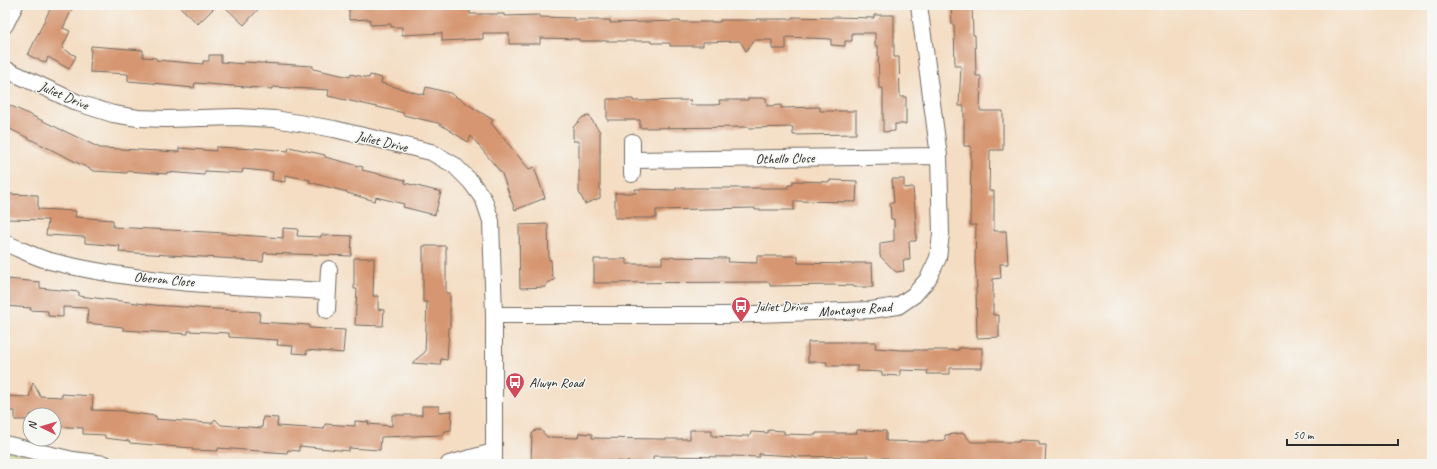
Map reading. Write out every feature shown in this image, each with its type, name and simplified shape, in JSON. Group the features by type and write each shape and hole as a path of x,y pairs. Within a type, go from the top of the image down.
{"street":[{"path":"5,25 15,5"},
{"name":"Montague Road","path":"494,315 726,315 872,310 898,306 914,295 928,279 938,258 941,234 939,156 919,5"},
{"name":"Juliet Drive","path":"5,69 78,103 113,114 138,118 159,119 237,117 275,119 334,130 431,152 454,165 471,182 484,200 491,221 494,315 494,458"},
{"name":"Othello Close","path":"632,142 632,167 939,156"},
{"name":"Oberon Close","path":"5,243 49,261 114,274 177,281 328,291"},
{"path":"327,310 329,269"},
{"path":"5,444 73,460 105,464"},
{"path":"449,464 494,458"}],"green space":[{"path":"5,450 67,464 16,464 5,461"}],"building":[{"path":"52,5 74,5 63,28 70,31 62,48 76,56 69,69 48,57 46,63 28,55"},
{"path":"178,5 217,5 198,24"},
{"path":"223,5 262,5 244,25"},
{"path":"349,5 428,5 428,7 470,7 470,14 504,14 504,16 540,15 540,17 574,18 574,20 610,20 610,23 680,21 720,22 720,20 792,19 792,17 874,18 874,15 894,15 894,57 899,57 900,97 906,97 906,124 895,124 895,131 883,132 883,88 879,88 878,46 875,46 875,33 852,33 852,41 845,41 845,46 831,45 831,39 786,37 786,49 772,49 772,40 754,40 746,51 740,41 703,42 703,46 670,46 670,43 651,43 651,41 579,41 579,39 540,38 540,44 509,44 509,33 483,33 483,39 442,41 442,33 402,35 402,27 391,27 391,24 370,25 370,19 349,20"},
{"path":"951,5 972,5 973,35 975,35 976,76 981,76 980,111 1003,111 1003,150 990,150 989,191 994,191 994,231 1006,231 1008,264 1000,264 1001,278 993,279 993,315 999,315 999,337 977,338 977,288 975,263 976,225 970,225 971,146 964,146 964,106 959,106 961,66 955,66 954,25 952,25"},
{"path":"91,46 143,50 143,57 156,58 156,60 203,64 203,61 209,61 209,55 221,55 221,62 313,66 313,69 350,77 350,74 369,78 370,75 382,78 381,83 424,95 426,87 450,93 493,120 491,123 529,169 534,167 545,198 515,210 502,174 471,136 468,142 438,123 403,115 404,113 328,96 329,90 272,87 272,89 195,83 194,88 128,81 128,74 90,72"},
{"path":"748,98 766,98 767,106 781,105 781,108 820,107 820,111 856,111 856,134 793,135 793,127 640,128 640,120 607,120 607,99 633,99 633,101 691,100 690,105 715,105 720,104 719,100 748,100"},
{"path":"5,103 100,148 179,152 179,148 216,151 216,147 255,148 288,151 289,147 325,155 325,157 363,167 362,170 405,180 405,183 441,192 435,215 403,207 404,204 376,197 375,201 309,182 310,180 285,175 285,182 272,180 273,172 243,169 242,173 205,171 204,175 167,172 167,174 128,171 127,173 94,171 10,129 11,127 5,124"},
{"path":"589,116 600,132 600,198 585,204 579,192 579,141 573,141 573,127 583,117"},
{"path":"892,179 904,179 904,188 913,187 916,224 916,241 909,241 910,260 903,260 904,271 896,272 880,256 880,243 894,241 894,219 891,219 890,203 894,203"},
{"path":"830,180 857,181 856,202 794,201 794,210 755,210 755,208 656,210 656,218 615,218 615,193 636,193 635,189 676,190 676,188 788,188 788,185 793,185 793,181 830,182"},
{"path":"5,194 38,195 38,209 76,211 75,217 113,220 113,227 226,233 283,238 283,228 298,229 297,236 352,236 351,256 264,253 263,262 119,252 120,246 85,243 85,237 46,235 48,220 5,219"},
{"path":"548,224 549,260 551,260 552,275 555,279 546,284 546,287 520,288 519,225"},
{"path":"423,246 446,246 446,293 450,293 450,328 447,360 441,359 440,365 412,363 425,352 427,302 423,302"},
{"path":"757,256 798,256 798,263 872,263 873,287 834,285 770,286 770,282 594,283 594,259 626,259 626,264 662,264 662,257 729,258 728,262 757,263"},
{"path":"354,258 374,258 373,296 378,296 378,309 384,310 383,326 355,325 357,289 354,289"},
{"path":"7,279 40,282 40,288 79,292 79,296 154,305 260,312 259,322 309,325 309,328 345,330 343,353 307,350 307,354 292,353 293,346 277,345 278,340 229,337 229,333 188,331 188,334 123,330 123,327 87,323 88,308 63,307 63,317 48,316 48,311 5,306"},
{"path":"808,342 876,342 875,348 901,350 959,350 959,348 982,348 982,368 950,368 950,374 927,374 928,371 900,370 900,376 882,375 882,372 857,371 858,366 827,366 827,362 808,362"},
{"path":"33,382 40,396 62,397 62,394 93,396 92,410 125,411 156,416 156,419 212,423 215,419 221,425 262,428 263,417 278,418 277,426 324,429 325,424 355,426 355,421 369,422 368,424 392,426 392,415 422,415 422,406 439,406 439,412 452,411 451,430 445,431 444,435 381,437 380,450 349,448 349,451 299,446 299,451 288,450 287,453 218,448 218,451 192,450 192,448 130,443 129,441 105,438 105,435 83,434 83,428 62,427 62,407 22,407 22,420 15,420 15,411 5,411 5,396 29,397"},
{"path":"536,430 541,430 547,437 578,438 579,433 592,434 592,438 690,439 690,430 712,430 712,436 742,437 750,436 751,432 768,433 768,430 784,431 784,434 816,435 816,433 857,433 857,430 886,431 886,441 926,442 945,440 945,435 964,433 971,442 1019,442 1019,440 1039,441 1039,445 1046,445 1045,463 1013,462 1013,464 962,464 962,462 889,460 889,458 868,458 868,456 794,457 759,454 759,457 653,456 653,463 591,460 560,460 560,462 531,461 532,434"}],"place":[{"name":"Juliet Drive","path":"741,323"},
{"name":"Alwyn Road","path":"515,399"}]}
